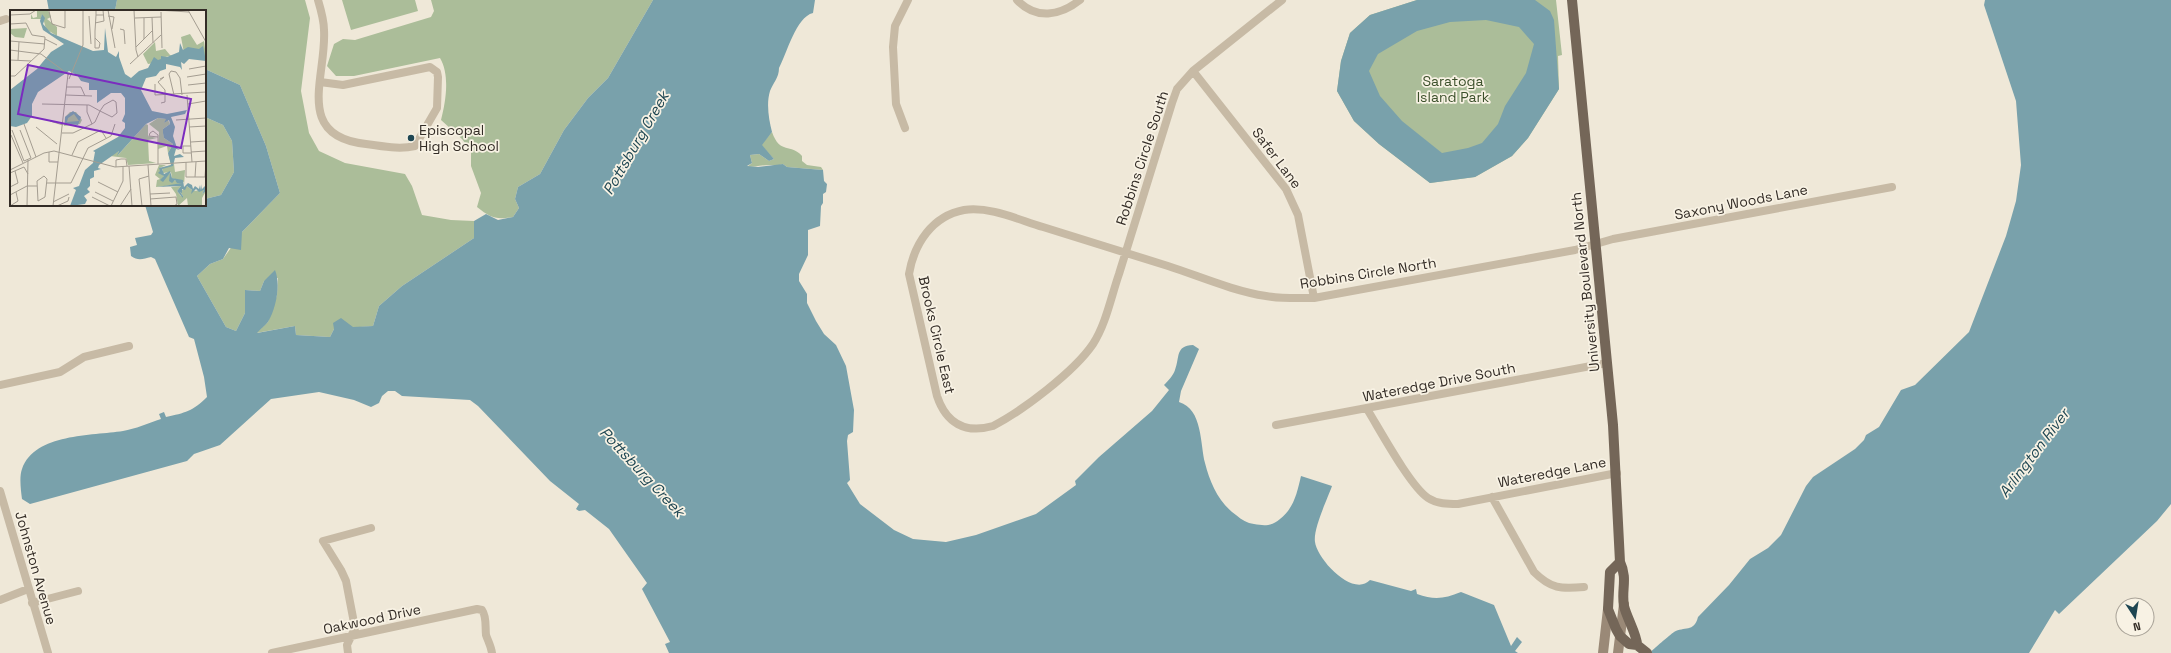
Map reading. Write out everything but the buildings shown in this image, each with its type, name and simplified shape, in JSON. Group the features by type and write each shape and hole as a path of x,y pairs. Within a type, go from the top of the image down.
{"main road":[{"name":"University Boulevard North","path":"1572,0 1617,473 1620,562 1625,572 1624,604 1630,627 1637,640 1637,645"},
{"path":"1603,653 1610,572 1620,562"},
{"path":"1618,653 1624,604"},
{"path":"1608,609 1620,636 1629,644 1637,645 1647,653"}],"street":[{"path":"318,0 325,31 320,82 320,113 329,128 349,142 405,148 415,146 437,108 438,77 436,72 430,67 343,85 320,82"},
{"path":"906,128 896,104 893,48 895,26 908,0"},
{"path":"1017,0 1026,8 1045,14 1062,12 1080,0"},
{"name":"Robbins Circle South","path":"963,426 982,429 1002,421 1057,381 1084,356 1094,343 1102,326 1177,89 1194,71 1282,0"},
{"name":"Safer Lane","path":"1194,71 1286,189 1294,203 1298,215 1314,298"},
{"name":"Saxony Woods Lane","path":"1595,245 1621,238 1892,187"},
{"name":"Brooks Circle East","path":"963,426 954,423 941,408 911,288 909,274 914,255 926,231 949,215 964,210 990,211 1126,252"},
{"name":"Robbins Circle North","path":"1126,252 1254,294 1279,298 1314,298 1575,250 1595,245"},
{"path":"0,386 60,372 84,357 129,346"},
{"name":"Wateredge Drive South","path":"1276,425 1607,363"},
{"name":"Wateredge Lane","path":"1367,409 1415,486 1429,499 1449,504 1617,473"},
{"name":"Johnston Avenue","path":"0,491 48,653"},
{"path":"1492,497 1534,572 1544,582 1553,587 1584,588"},
{"path":"348,653 347,645 355,628 346,581 323,541 371,528"},
{"path":"0,600 28,589"},
{"path":"32,603 78,591"},
{"name":"Oakwood Drive","path":"272,653 477,609 482,610 484,613 487,637 491,643 492,653"}],"green space":[{"path":"117,0 305,0 310,18 301,91 309,133 319,151 345,163 405,174 412,186 422,215 451,220 474,221 474,238 402,286 379,306 373,326 334,329 330,337 296,335 295,326 256,333 268,322 277,295 278,278 264,281 260,291 246,290 245,313 236,331 226,327 197,276 210,264 223,259 242,232 280,193 266,146 240,85 206,69 206,10 115,10"},
{"path":"342,0 415,0 418,11 351,30"},
{"path":"431,0 653,0 608,78 588,98 564,130 540,174 518,187 515,199 519,208 513,217 494,217 486,214 477,207 481,193 471,166 471,151 462,139 441,120 446,97 446,80 440,58 354,76 336,76 327,66 334,44 343,39 355,40 431,17 434,11"},
{"name":"Saratoga Island Park","path":"1417,0 1556,0 1562,55 1558,56 1559,89 1528,138 1512,156 1475,177 1430,183 1379,144 1354,121 1337,91 1341,61 1350,33 1370,15"},
{"path":"206,117 223,125 232,141 234,172 221,195 206,199"},
{"path":"772,132 779,144 798,152 802,156 802,161 807,165 821,167 823,170 787,167 783,164 776,166 766,165 747,167 752,163 750,155 759,154 769,161 774,159 761,145"}],"water":[{"path":"47,0 117,0 115,10 49,10"},
{"name":"Pottsburg Creek","path":"653,0 815,0 813,13 807,16 797,28 779,68 777,78 770,91 768,107 772,132 762,145 774,159 769,161 759,154 750,155 752,163 747,166 758,167 783,164 787,167 823,170 824,181 827,184 826,192 823,194 823,203 821,206 820,226 808,230 808,255 799,274 799,281 807,294 807,303 816,321 824,334 836,345 846,366 854,410 853,432 848,435 847,441 850,480 847,483 860,504 894,530 913,539 946,542 976,535 1036,514 1076,485 1075,481 1099,457 1152,411 1169,390 1164,385 1174,372 1179,353 1183,348 1193,345 1199,349 1181,391 1179,402 1187,406 1196,420 1199,428 1205,463 1210,478 1220,499 1230,510 1249,523 1268,525 1277,521 1289,510 1296,494 1301,476 1332,486 1318,522 1315,542 1322,558 1337,574 1355,584 1363,584 1370,580 1411,591 1416,589 1417,594 1434,598 1449,596 1461,592 1494,605 1511,646 1517,637 1522,642 1515,651 1518,653 669,653 665,644 670,642 642,589 647,583 609,529 585,510 579,511 576,509 579,504 550,481 478,406 470,400 402,396 395,391 388,391 382,396 379,403 371,407 354,400 319,392 271,399 220,445 194,454 187,461 30,504 22,499 20,480 22,469 29,457 51,442 66,438 123,431 137,427 161,419 159,414 164,412 166,417 188,411 207,397 204,377 194,339 189,337 155,259 151,257 136,259 131,256 130,247 137,245 135,238 151,235 153,232 145,206 206,206 206,199 221,195 234,172 232,141 223,125 206,117 206,69 240,85 266,146 280,193 242,232 241,250 229,248 223,259 210,264 197,276 226,327 236,331 245,313 245,290 260,291 264,281 275,270 278,289 275,304 268,322 257,333 295,326 296,335 330,337 334,329 333,323 341,318 353,327 373,326 379,306 402,286 474,238 474,221 486,214 498,220 513,217 519,208 515,199 518,187 540,174 564,130 588,98 608,78"},
{"path":"1417,0 1535,0 1550,11 1554,20 1559,89 1528,138 1512,156 1475,177 1430,183 1379,144 1354,121 1337,91 1341,61 1350,33 1370,15","holes":["1486,20 1519,27 1534,44 1526,73 1505,106 1498,124 1482,143 1468,148 1442,153 1402,121 1380,96 1369,71 1378,54 1417,31 1450,22"]},
{"name":"Arlington River","path":"1985,0 2171,0 2171,504 2157,521 2059,614 2055,610 2029,653 1650,653 1674,632 1694,625 1698,617 1729,585 1750,559 1768,548 1781,535 1806,486 1813,477 1855,449 1864,440 1866,435 1879,427 1901,390 1915,385 1969,332 2006,236 2016,201 2021,165 2016,101 1984,5"}],"place":[{"name":"Episcopal High School","path":"411,138"}]}
